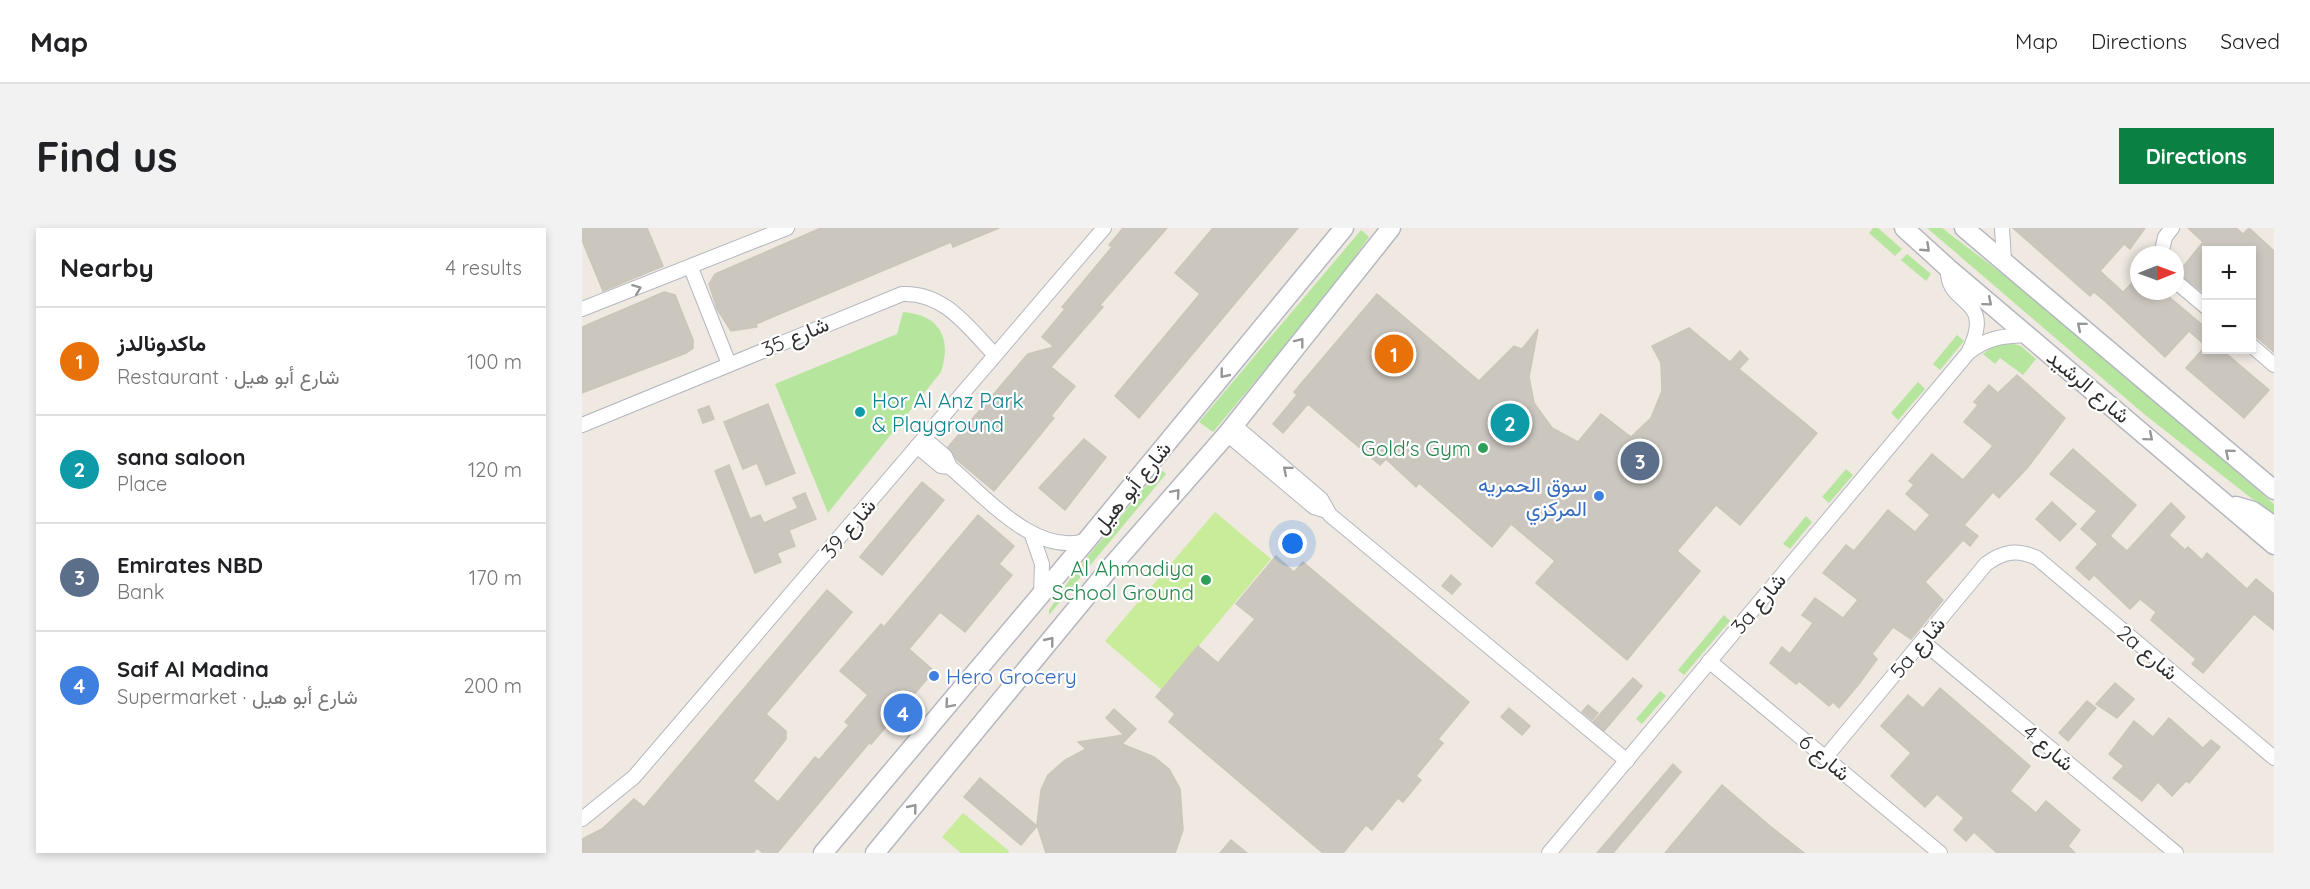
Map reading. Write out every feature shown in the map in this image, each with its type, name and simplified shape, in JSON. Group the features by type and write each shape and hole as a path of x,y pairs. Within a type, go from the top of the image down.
{"main road":[{"name":"شارع أبو هيل","path":"823,853 1041,596 1344,228"},
{"name":"شارع أبو هيل","path":"875,853 1109,569 1231,430 1391,228"},
{"name":"شارع الرشيد","path":"1904,228 2274,545"},
{"name":"شارع الرشيد","path":"1964,228 2274,490"},
{"path":"2228,505 2253,511 2274,526"}],"street":[{"path":"582,309 691,268 787,228"},
{"name":"شارع 39","path":"582,819 634,777 1104,228"},
{"path":"2002,228 2004,261"},
{"path":"2163,246 2165,237 2172,228"},
{"path":"691,268 729,364"},
{"name":"3a شارع","path":"1948,268 1949,284 1976,314 1977,331 1968,353"},
{"path":"2184,289 2202,304"},
{"name":"شارع 35","path":"582,425 889,297 909,293 929,296 941,302 994,354"},
{"name":"3a شارع","path":"1549,853 1968,353 1987,340 1999,336 2028,335"},
{"path":"2256,349 2274,365"},
{"path":"1231,430 1314,507 1327,511 1627,761"},
{"path":"920,442 945,456 950,467 1032,535 1058,543 1087,540"},
{"path":"1032,535 1042,564 1041,596"},
{"name":"5a شارع","path":"1825,758 1986,564 1996,556 2018,551"},
{"name":"2a شارع","path":"2018,551 2037,558 2274,758"},
{"name":"شارع 4","path":"1922,641 2176,853"},
{"name":"شارع 6","path":"1709,661 1940,853"}],"green space":[{"path":"1873,228 1878,228 1902,249 1895,256 1869,233"},
{"path":"1927,228 1942,228 2034,298 2274,504 2274,516 2144,414"},
{"path":"1361,230 1369,237 1332,289 1213,432 1199,422"},
{"path":"1907,254 1931,274 1926,281 1901,260"},
{"path":"903,312 926,318 940,330 945,349 941,372 828,513 775,384 897,334"},
{"path":"1957,335 1964,341 1940,370 1933,364"},
{"path":"2007,342 2021,346 2036,359 2023,375 2000,358 1995,364 1983,354 1995,345"},
{"path":"1918,382 1925,389 1898,420 1891,413"},
{"path":"1160,469 1166,474 1049,615 1049,610 1075,572"},
{"path":"1846,469 1853,475 1829,503 1822,497"},
{"name":"Al Ahmadiya School Ground","path":"1215,512 1271,559 1162,690 1105,641"},
{"path":"1806,516 1812,522 1790,549 1783,544"},
{"path":"1724,615 1730,621 1684,675 1678,670"},
{"path":"1660,691 1666,696 1642,724 1636,719"},
{"path":"963,813 1009,851 1008,853 961,853 942,837"}],"building":[{"path":"582,228 647,228 663,266 603,291 582,240"},
{"path":"821,228 999,228 953,247 951,242 756,324 757,327 731,331 717,309 709,284 715,274"},
{"path":"1123,228 1167,228 1100,305 1103,307 1051,367 1075,386 1051,416 1054,418 994,491 956,459 948,447 1028,354 1054,347 1042,337 1065,309 1062,307 1112,247 1109,245"},
{"path":"1213,228 1298,228 1139,418 1115,396 1200,294 1175,273"},
{"path":"2013,228 2145,228 2130,249 2124,244 2100,271 2123,292 2130,285 2130,300 2173,300 2202,325 2202,342 2189,331 2165,357 2094,292 2090,296"},
{"path":"2188,228 2236,228 2243,234 2249,228 2274,251 2274,352 2256,336 2256,246 2202,246 2202,291 2184,278 2184,266 2203,242"},
{"path":"664,292 675,295 693,340 693,348 686,353 582,393 582,327"},
{"name":"سوق الحمريه المركزي","path":"1377,294 1479,381 1514,346 1522,349 1538,329 1529,377 1534,403 1552,428 1578,442 1601,414 1631,437 1651,418 1662,391 1661,363 1652,346 1689,328 1730,362 1740,351 1748,359 1739,369 1817,433 1740,525 1716,505 1677,551 1700,571 1627,660 1536,583 1555,561 1511,524 1492,547 1419,483 1416,487 1386,459 1380,465 1308,404 1283,433 1273,424 1297,395 1294,392"},
{"path":"2202,350 2202,354 2227,354 2269,390 2244,418 2186,368"},
{"path":"2017,375 2065,418 2028,467 1999,498 1993,492 1964,525 1978,536 1970,546 1963,540 1925,582 1943,600 1911,639 1893,627 1872,654 1877,659 1859,684 1839,708 1833,702 1829,706 1799,681 1796,684 1770,663 1782,647 1790,654 1813,623 1802,615 1815,598 1843,618 1858,600 1823,573 1846,545 1854,551 1888,510 1915,532 1930,515 1906,494 1914,485 1909,481 1932,454 1963,480 1993,446 1964,422 1978,405 1974,402 1989,385 1998,393"},
{"path":"768,404 795,473 766,485 757,463 743,469 724,422"},
{"path":"709,406 714,419 703,423 698,410"},
{"path":"1084,439 1106,457 1065,510 1039,488"},
{"path":"2073,449 2136,505 2110,536 2127,551 2171,503 2185,517 2169,535 2185,550 2188,547 2202,560 2207,553 2247,589 2256,579 2274,594 2274,630 2254,614 2203,673 2192,664 2196,659 2151,620 2156,612 2140,599 2130,609 2094,575 2089,580 2076,568 2098,544 2081,529 2097,511 2050,474"},
{"path":"729,465 750,519 760,515 764,523 798,508 793,498 805,493 816,519 789,530 795,546 777,553 781,562 755,573 715,471"},
{"path":"922,482 944,500 882,575 860,557"},
{"path":"2052,502 2076,524 2060,541 2036,519"},
{"path":"978,515 1014,546 999,564 1012,575 965,632 940,612 909,649 934,671 871,744 869,743 777,853 763,853 757,848 753,853 582,853 582,839 602,829 634,799 644,807 827,590 852,612 766,714 786,731 786,739 753,781 778,802 815,757 819,760 849,725 845,722 868,695 840,671 881,624 884,627"},
{"path":"1276,556 1294,572 1303,562 1469,702 1438,739 1443,743 1416,776 1421,780 1403,802 1398,798 1372,830 1366,825 1343,853 1323,853 1169,722 1175,714 1156,697 1198,646 1218,663 1255,619 1236,604"},
{"path":"1451,575 1461,584 1452,594 1442,586"},
{"path":"1633,678 1642,686 1604,731 1593,722"},
{"path":"2115,683 2134,699 2117,718 2096,704"},
{"path":"1940,688 2030,766 2010,791 2036,813 2046,801 2080,830 2068,846 2075,853 1997,853 1974,832 1966,841 1954,830 1964,818 1937,794 1925,807 1891,776 1911,753 1881,726 1908,695 1923,708"},
{"path":"2087,701 2096,708 2068,741 2059,733"},
{"path":"1588,705 1598,713 1592,720 1582,712"},
{"path":"1509,708 1530,726 1522,735 1501,717"},
{"path":"1114,709 1136,729 1122,744 1154,757 1169,769 1180,789 1183,830 1175,853 1046,853 1037,825 1041,790 1048,775 1065,760 1086,749 1078,742 1124,735 1106,718"},
{"path":"2169,718 2203,748 2211,740 2220,747 2189,783 2186,781 2172,796 2158,782 2142,801 2113,778 2124,766 2109,754 2134,721 2153,737"},
{"path":"1673,764 1681,772 1613,853 1597,853"},
{"path":"980,778 1037,826 1021,845 964,797"},
{"path":"1722,785 1770,826 1804,853 1665,853"},
{"path":"1231,840 1247,853 1220,853"}],"place":[{"name":"ماكدونالدز","path":"1394,354"},
{"name":"Hor Al Anz Park & Playground","path":"860,412"},
{"name":"sana saloon","path":"1510,423"},
{"name":"Gold's Gym","path":"1483,448"},
{"name":"Emirates NBD","path":"1640,461"},
{"name":"سوق الحمريه المركزي","path":"1599,496"},
{"name":"Al Ahmadiya School Ground","path":"1206,580"},
{"name":"Hero Grocery","path":"934,676"},
{"name":"Saif Al Madina","path":"903,713"}]}
